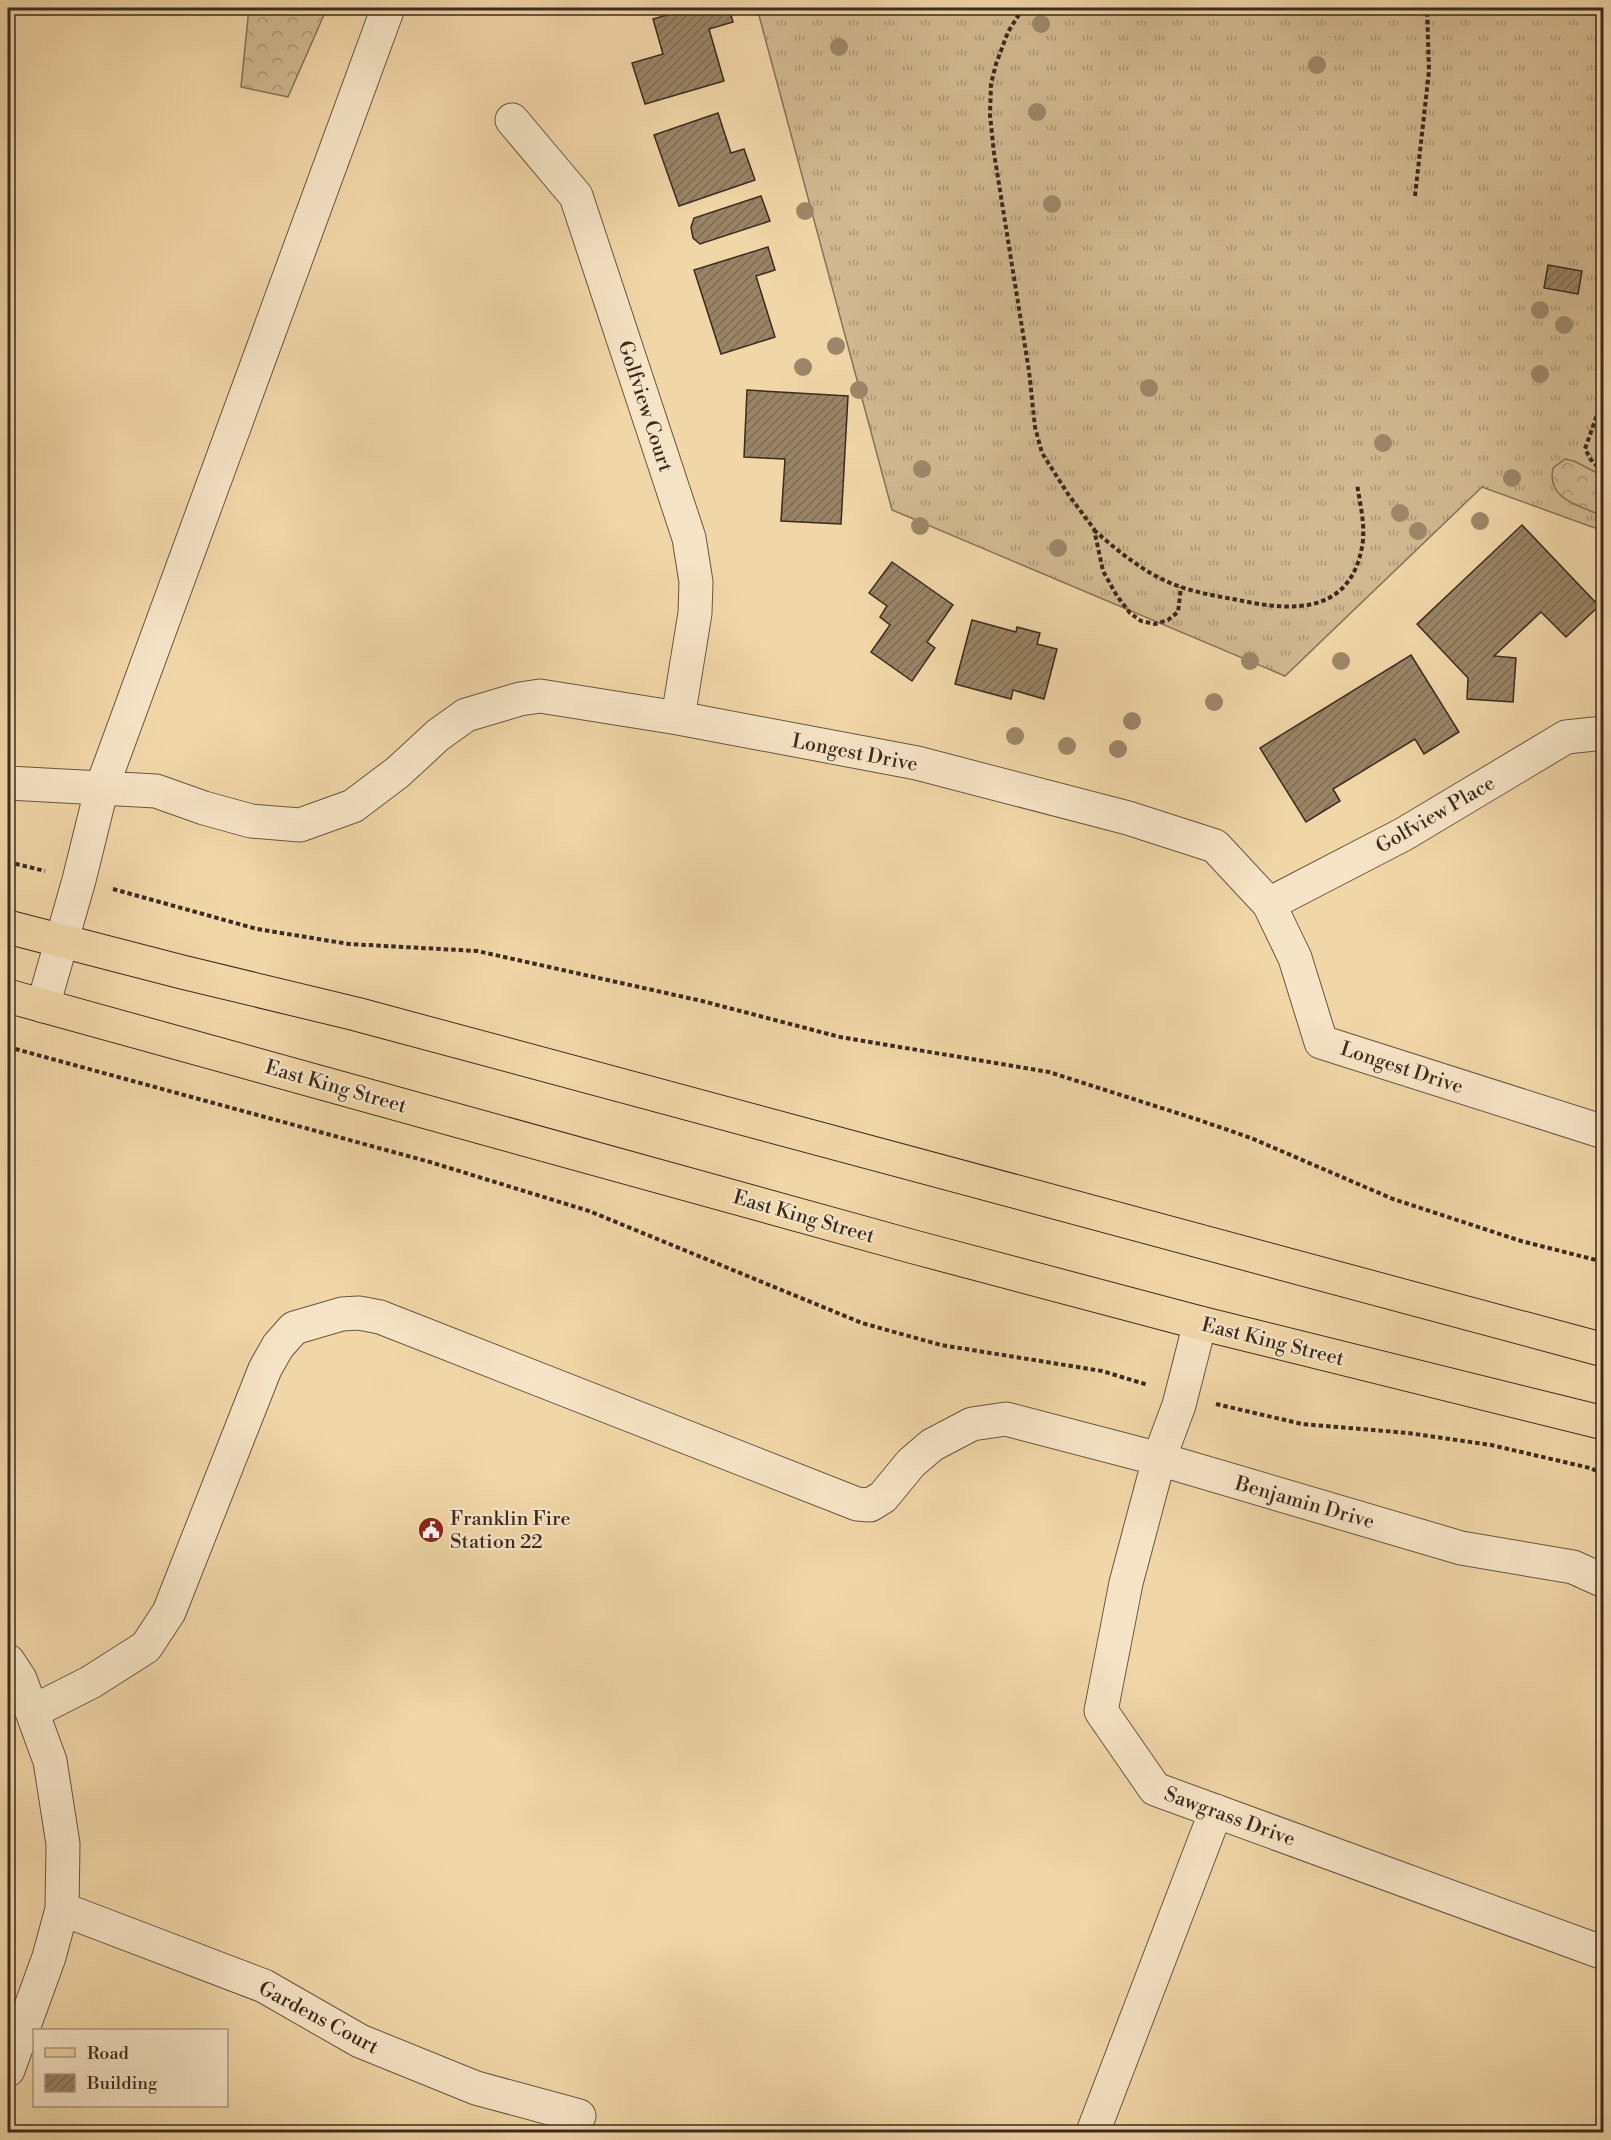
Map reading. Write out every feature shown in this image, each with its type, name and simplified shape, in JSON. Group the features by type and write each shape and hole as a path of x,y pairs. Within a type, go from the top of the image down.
{"main road":[{"path":"8,927 356,1014 1604,1350"},
{"name":"East King Street","path":"8,996 1200,1323 1604,1424"}],"street":[{"path":"43,1006 79,880 102,787 388,8"},
{"name":"Golfview Court","path":"512,120 576,196 689,538 696,582 695,613 678,718"},
{"name":"Longest Drive","path":"8,783 156,791 251,821 300,825 353,806 398,772 438,735 466,715 520,699 540,696 678,718 917,763 1128,818 1215,846 1269,904 1295,958 1321,1042 1604,1132"},
{"name":"Golfview Place","path":"1269,904 1404,834 1566,737 1604,732"},
{"name":"Benjamin Drive","path":"32,1712 91,1682 146,1647 169,1612 265,1369 278,1346 294,1328 342,1314 359,1313 380,1317 856,1504 870,1505 883,1497 911,1463 932,1445 972,1424 1006,1419 1159,1459 1461,1548 1573,1567 1604,1581"},
{"path":"1159,1459 1182,1393 1200,1323"},
{"name":"Sawgrass Drive","path":"1159,1459 1126,1583 1101,1711 1155,1789 1604,1953"},
{"path":"8,1661 20,1679 50,1761 63,1844 62,1909 49,1957 8,2070"},
{"path":"1093,2133 1216,1811"},
{"name":"Gardens Court","path":"62,1909 264,1986 360,2041 465,2084 579,2116"}],"path":[{"path":"1023,8 1001,47 993,74 990,115 994,153 1029,371 1035,427 1046,460 1094,529 1137,565 1181,587 1250,602 1283,607 1304,607 1324,601 1340,591 1357,564 1362,546 1363,527 1357,484"},
{"path":"1415,196 1429,71 1427,8"},
{"path":"1604,395 1585,449 1593,463 1604,470"},
{"path":"1094,529 1103,571 1117,596 1130,613 1141,621 1155,624 1168,620 1178,612 1181,587"},
{"path":"8,862 257,928 349,944 477,951 702,1001 840,1037 1049,1072 1251,1138 1393,1199 1521,1240 1604,1262"},
{"path":"8,1047 430,1162 589,1211 862,1323 941,1346 1102,1371 1221,1406 1302,1424 1408,1432 1491,1445 1590,1468 1604,1474"}],"green space":[{"path":"249,8 327,8 288,97 241,87"},
{"path":"757,8 1603,8 1603,531 1482,487 1285,676 892,510"},
{"path":"1565,459 1574,461 1603,476 1603,516 1567,500 1555,488 1552,479 1553,468"}],"building":[{"path":"691,8 729,8 733,22 709,29 724,81 645,104 632,63 663,54 653,19"},
{"path":"718,113 731,153 744,149 755,180 679,206 654,135"},
{"path":"761,196 770,221 700,244 693,238 691,227 694,218"},
{"path":"768,247 775,270 756,276 775,337 721,354 694,270"},
{"path":"1548,265 1582,271 1578,294 1544,288"},
{"path":"747,390 848,396 841,524 781,521 785,459 744,457"},
{"path":"1522,525 1599,606 1566,637 1541,612 1494,656 1516,658 1513,702 1467,699 1468,678 1417,624"},
{"path":"892,562 953,605 927,642 935,648 912,681 871,652 890,625 880,617 887,606 869,593"},
{"path":"972,620 1016,632 1017,627 1040,633 1037,644 1057,649 1044,699 1013,690 1011,699 955,684"},
{"path":"1411,655 1459,732 1424,754 1415,739 1333,789 1340,801 1306,822 1260,748"}],"place":[{"name":"Franklin Fire Station 22","path":"431,1530"}]}
